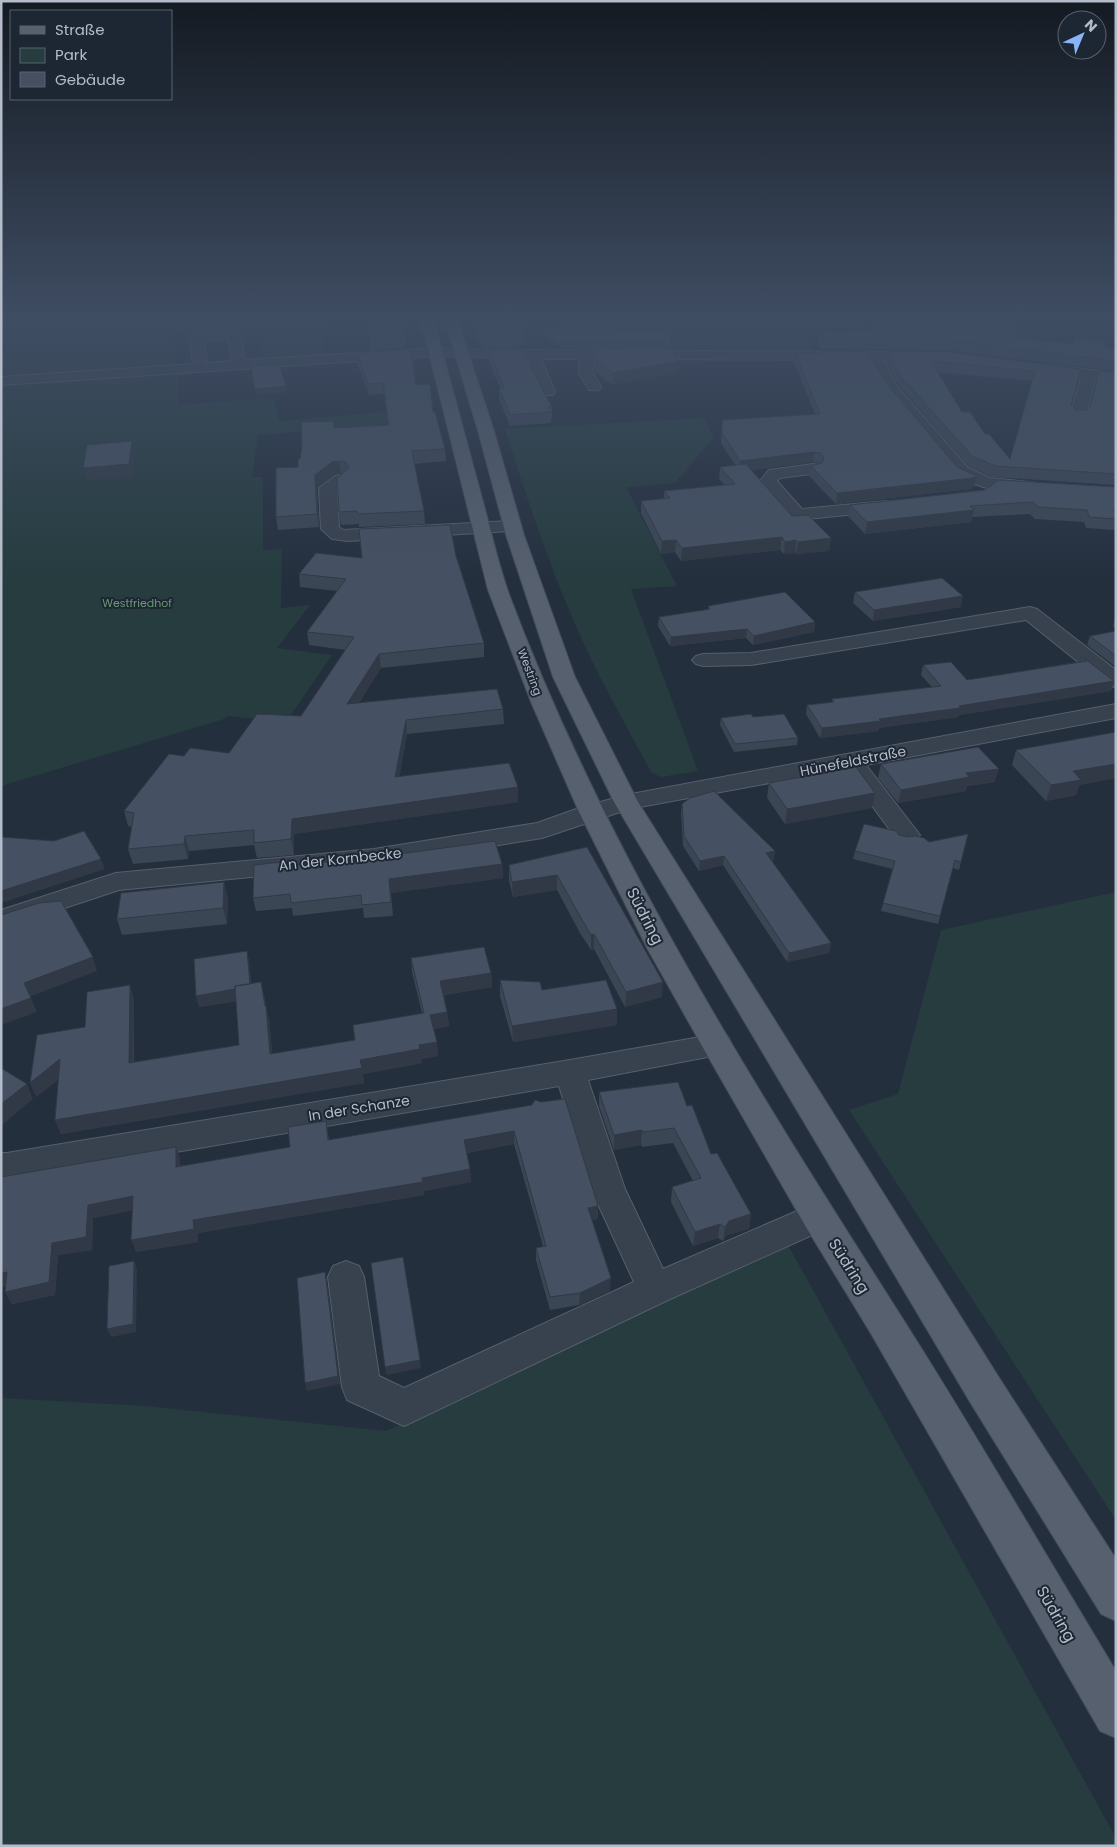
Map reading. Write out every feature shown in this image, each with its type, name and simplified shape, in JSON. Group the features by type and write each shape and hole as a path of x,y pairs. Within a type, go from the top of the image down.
{"main road":[{"name":"Westring","path":"450,407 498,590 542,702 591,812"},
{"path":"478,407 512,526 564,677 626,802 979,1381 1116,1599"},
{"name":"Südring","path":"591,812 661,948 717,1045 1116,1715"}],"street":[{"path":"907,407 962,472 974,479 991,484 1047,488"},
{"path":"1078,416 1080,407"},
{"path":"813,469 775,474 768,481 797,515 906,504"},
{"path":"341,480 328,488 330,530 338,535 348,536 512,526"},
{"path":"976,496 991,484"},
{"path":"703,660 751,659 1030,613 1116,681"},
{"name":"Hünefeldstraße","path":"591,812 626,802 1116,711"},
{"path":"851,761 907,835"},
{"name":"An der Kornbecke","path":"1,920 116,882 374,857 542,830 591,812"},
{"name":"In der Schanze","path":"1,1166 7,1167 570,1072 717,1045"},
{"path":"570,1072 608,1190 655,1289"},
{"path":"346,1277 361,1387 404,1407 655,1289 818,1217"}],"green space":[{"name":"Westfriedhof","path":"1,407 276,407 279,421 432,408 436,421 258,435 252,477 263,477 263,550 282,549 281,608 310,605 277,648 332,655 286,722 227,716 224,719 1,786"},
{"path":"704,418 714,437 675,483 626,487 677,586 631,589 698,771 661,777 651,772 603,684 583,642 546,552 505,429"},
{"path":"1116,892 1116,1520 849,1110 898,1094 941,930"},
{"path":"787,1243 1116,1838 1116,1846 1,1846 1,1398 145,1406 386,1431"}],"building":[{"path":"386,407 432,407 433,412 435,412 445,449 412,451 424,511 358,514 357,511 339,512 337,478 349,468 346,462 339,461 332,462 315,475 317,514 276,517 276,468 298,467 298,459 300,459 302,447 301,422 333,421 334,428 389,425"},
{"path":"507,407 548,407 551,412 510,415"},
{"path":"817,407 907,407 957,467 977,476 973,478 837,493 811,466 822,463 824,458 821,453 814,452 740,461 722,433 722,420 820,414"},
{"path":"928,407 959,407 962,412 970,412 985,434 989,434 1010,459 1025,407 1073,407 1076,410 1086,410 1090,407 1116,407 1116,474 995,466 972,456"},
{"path":"132,441 129,464 83,468 87,445"},
{"path":"746,464 792,516 808,515 831,538 785,542 782,537 682,548 676,540 662,541 641,501 670,498 664,491 735,484 720,467"},
{"path":"998,480 1116,487 1116,510 1114,510 1116,519 1089,517 1087,510 1038,507 1033,502 970,506 974,510 867,522 850,505 985,490"},
{"path":"450,525 456,556 484,643 379,654 347,704 497,689 503,709 406,720 395,777 509,763 518,787 292,819 291,839 254,843 254,830 185,836 184,844 128,849 134,813 124,811 169,754 184,756 190,748 229,753 257,714 301,716 354,637 307,632 346,579 299,574 316,553 362,558 359,529"},
{"path":"942,578 963,596 874,610 855,592"},
{"path":"785,592 815,622 754,636 747,629 671,637 659,617 710,609 708,606"},
{"path":"1116,631 1116,656 1090,636"},
{"path":"1084,658 1114,681 959,706 960,708 879,719 881,721 822,728 807,705 834,702 832,699 941,686 923,665 951,662 967,680 1087,661"},
{"path":"751,714 753,717 784,714 798,738 735,744 721,718"},
{"path":"1116,732 1116,764 1073,771 1081,780 1051,785 1016,750"},
{"path":"978,747 999,769 966,773 969,777 901,790 881,764"},
{"path":"856,767 875,793 787,809 769,783"},
{"path":"714,791 775,851 766,853 831,943 789,953 724,856 700,861 684,836 682,804 690,798"},
{"path":"864,824 896,831 899,835 924,838 929,842 968,834 961,862 955,860 940,916 883,903 895,861 855,851"},
{"path":"84,831 101,859 1,891 1,837 54,841"},
{"path":"495,841 502,864 389,879 391,902 362,905 361,895 291,903 290,894 253,898 254,865 291,861 291,865 370,858"},
{"path":"587,847 663,982 626,992 594,934 591,935 557,875 512,882 509,865"},
{"path":"224,882 223,908 117,919 121,893"},
{"path":"61,901 93,957 24,983 31,998 1,1009 1,915 39,903"},
{"path":"484,947 491,973 440,981 447,1012 430,1015 437,1042 419,1045 420,1049 360,1060 362,1068 55,1120 60,1059 30,1083 37,1035 85,1027 87,992 130,985 129,1063 239,1045 235,986 261,982 266,1006 270,1054 355,1040 353,1025 424,1013 411,958"},
{"path":"247,951 250,984 235,986 235,989 196,996 194,959"},
{"path":"500,980 540,982 542,990 606,980 617,1009 512,1026"},
{"path":"1,1068 27,1084 1,1104"},
{"path":"678,1082 687,1106 692,1105 711,1154 717,1153 751,1214 729,1221 725,1227 720,1224 695,1232 672,1187 701,1178 674,1128 643,1132 642,1130 614,1135 599,1092"},
{"path":"565,1099 598,1206 588,1208 611,1278 580,1293 550,1297 536,1248 546,1246 514,1131 464,1140 470,1169 422,1178 423,1182 193,1220 194,1229 131,1240 133,1196 88,1205 86,1237 52,1243 49,1282 5,1292 7,1272 1,1273 1,1177 176,1147 176,1167 290,1147 288,1127 326,1121 328,1140 532,1105 535,1100 541,1102"},
{"path":"403,1257 420,1360 385,1367 371,1263"},
{"path":"134,1261 133,1324 107,1329 109,1266"},
{"path":"325,1272 338,1376 305,1383 297,1278"}]}
